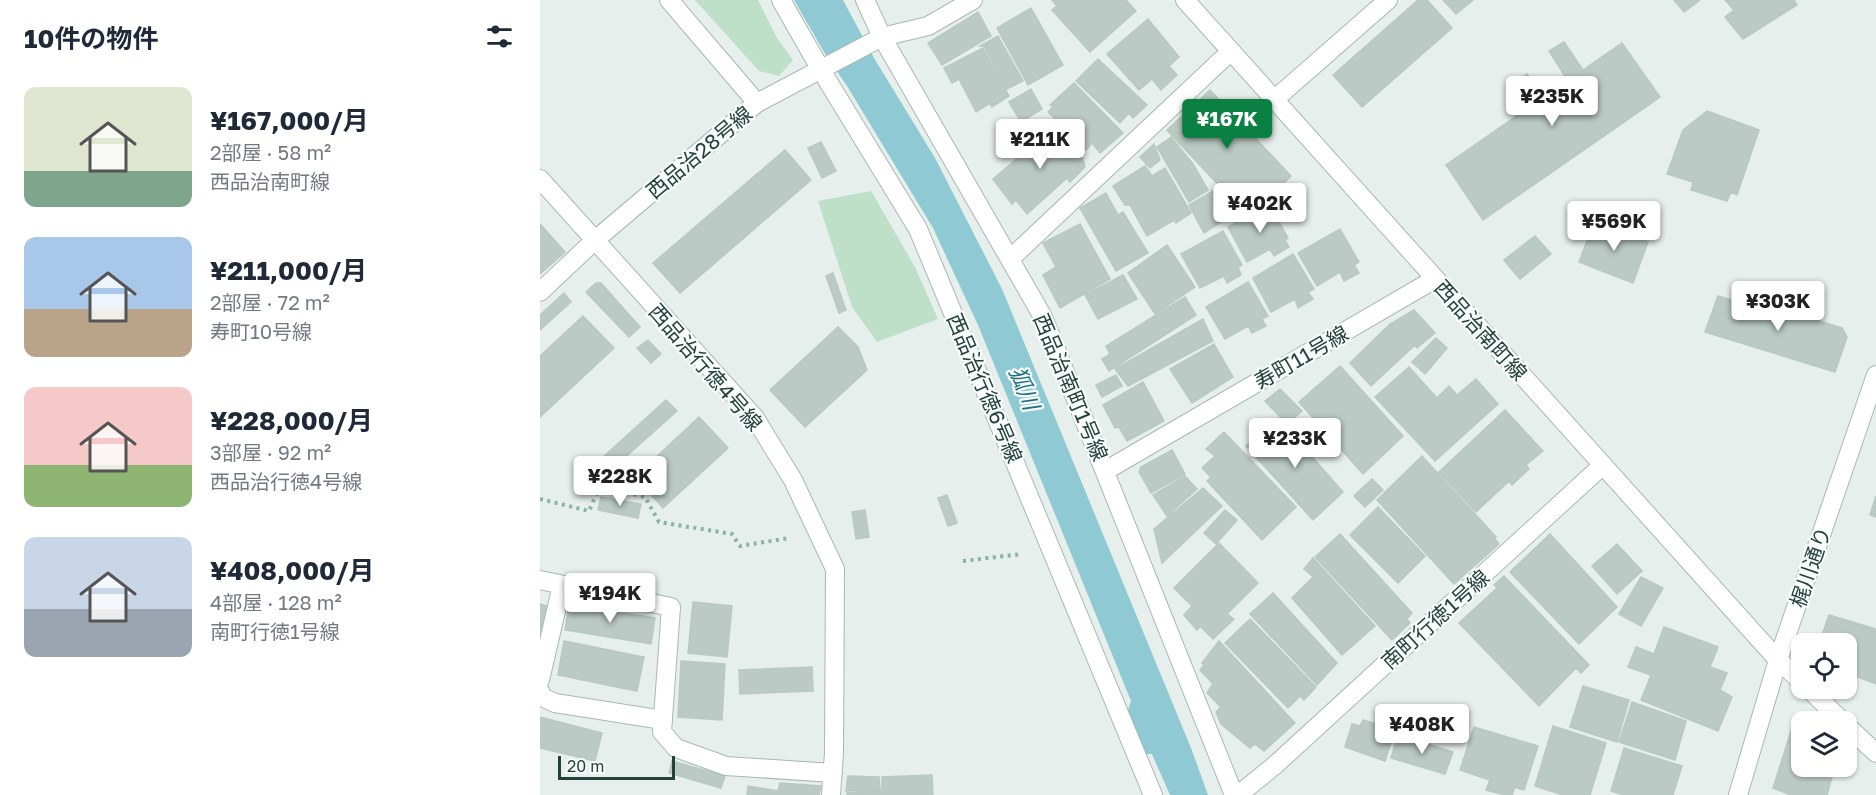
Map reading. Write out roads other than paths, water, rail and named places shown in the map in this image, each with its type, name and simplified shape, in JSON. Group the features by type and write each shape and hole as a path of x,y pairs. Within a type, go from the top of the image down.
{"street":[{"name":"西品治28号線","path":"540,292 594,241 757,103 669,0"},
{"name":"西品治行徳6号線","path":"781,0 918,229 1153,795"},
{"name":"西品治南町1号線","path":"865,0 882,38 1043,317 1236,795"},
{"path":"757,103 882,38 928,26 973,0"},
{"name":"西品治南町線","path":"1185,0 1791,672"},
{"path":"1274,100 1388,0"},
{"path":"1010,259 1231,51"},
{"name":"西品治行徳4号線","path":"540,179 755,418 793,480 819,534 835,569 831,795"},
{"name":"寿町11号線","path":"1105,471 1435,279"},
{"name":"梶川通り","path":"1738,795 1778,660 1876,375"},
{"name":"南町行徳1号線","path":"1236,795 1283,758 1603,465"},
{"path":"540,580 671,607 662,732 676,748 726,766 832,773"},
{"path":"540,680 562,585"},
{"path":"540,690 542,697 555,703 663,720"},
{"path":"1819,699 1832,711"},
{"path":"1857,735 1876,753"}],"water":[{"name":"狐川","path":"794,0 843,0 874,58 935,158 1002,289 1191,748 1208,795 1170,795 1152,754 1144,754 1127,713 1131,701 978,325 933,228"}]}
